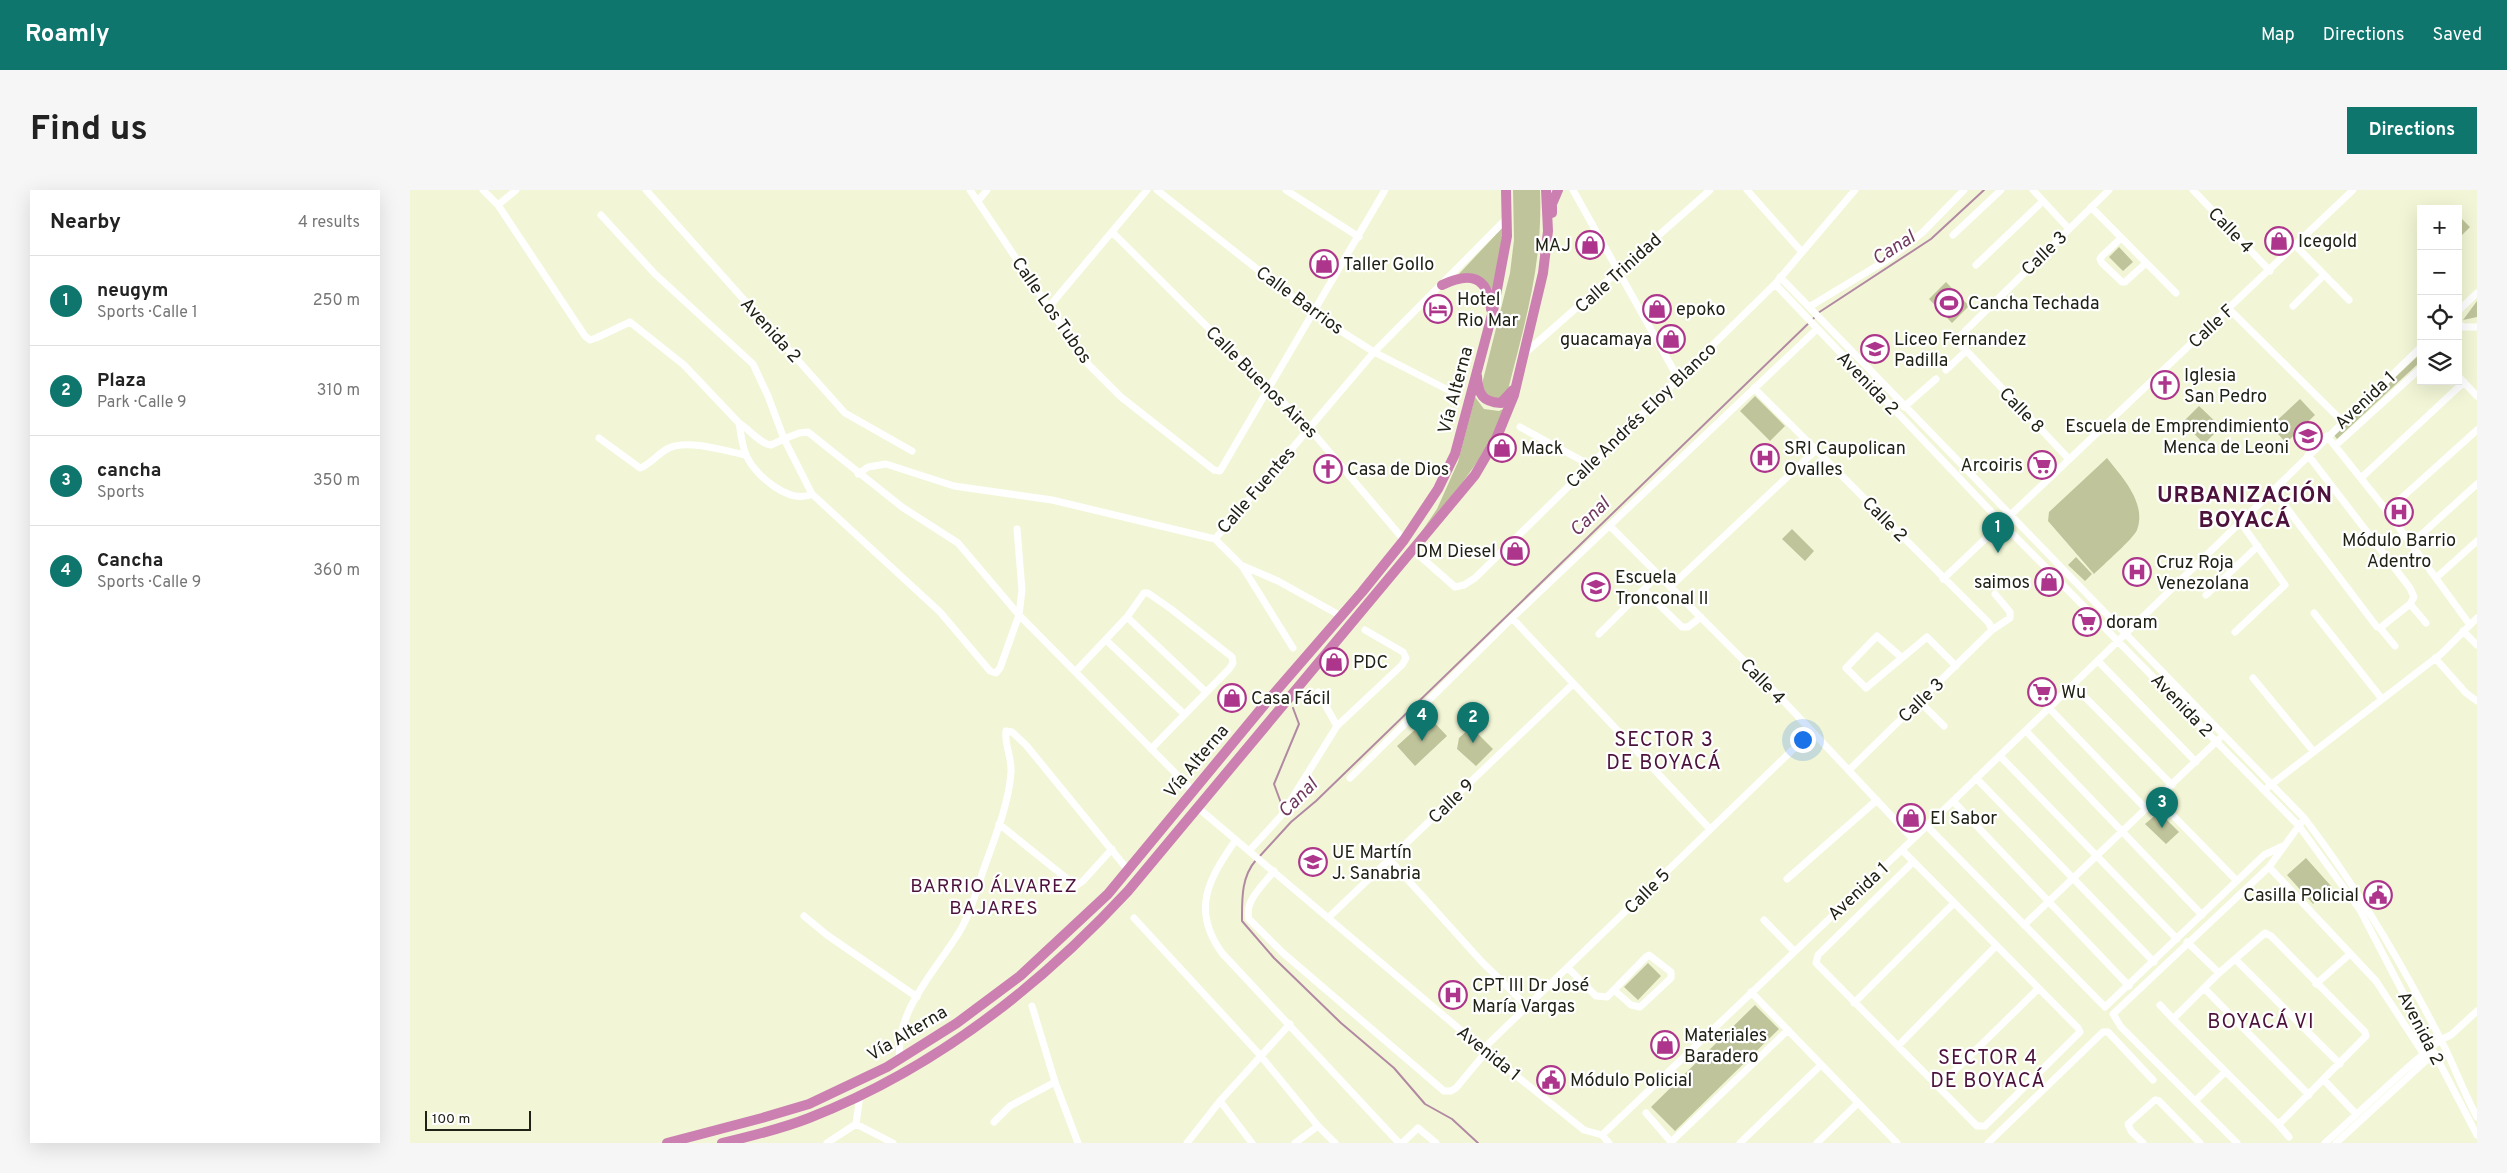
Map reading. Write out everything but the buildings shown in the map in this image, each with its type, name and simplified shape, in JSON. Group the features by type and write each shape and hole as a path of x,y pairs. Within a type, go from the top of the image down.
{"highway":[{"name":"Vía Alterna","path":"667,1143 809,1104 887,1067 957,1023 1020,976 1093,909 1128,870 1404,540 1438,489 1454,454 1491,318 1504,261 1507,218 1506,190"},
{"name":"Vía Alterna","path":"722,1143 790,1125 860,1095 888,1081 952,1043 980,1024 1029,985 1113,907 1475,475 1507,414 1524,354 1543,273 1548,231 1546,190"},
{"path":"1548,231 1552,204 1558,190"},
{"path":"1442,285 1468,276 1478,279 1485,287 1490,298 1491,318"},
{"path":"1477,370 1477,388 1482,398 1490,402 1501,403 1511,394 1517,382"}],"street":[{"path":"483,190 498,205 585,336 590,340 630,322 684,365 738,423 749,429 766,444 771,445 799,433 808,432 858,474 902,507 958,543 1019,615 1193,791"},
{"path":"498,205 516,190"},
{"name":"Avenida 2","path":"646,190 845,413 912,451"},
{"name":"Calle Los Tubos","path":"970,190 1085,361 1122,397 1214,470 1220,470 1269,386"},
{"path":"978,201 986,190"},
{"path":"1048,308 1147,190"},
{"name":"Calle Barrios","path":"1157,190 1314,314 1374,352 1454,393"},
{"path":"1286,190 1359,236"},
{"path":"1269,386 1314,314 1385,190"},
{"path":"1573,190 1678,378"},
{"name":"Calle Trinidad","path":"1524,354 1620,272 1710,190"},
{"path":"1747,190 1801,252"},
{"name":"Calle Andrés Eloy Blanco","path":"1413,550 1454,586 1464,585 1475,578 1774,284 1855,190"},
{"path":"1780,277 1811,309 1890,258 1922,232 1964,190"},
{"path":"1953,235 2001,190"},
{"path":"2033,190 2069,229"},
{"name":"Calle 3","path":"1959,337 2109,190"},
{"name":"Calle 4","path":"2193,190 2270,271"},
{"name":"Calle F","path":"1943,578 2068,458 2270,271 2353,190"},
{"path":"1976,265 2043,201"},
{"path":"2091,207 2176,292"},
{"path":"601,215 656,274 753,364 768,396 784,439 812,494 940,612 990,671 996,673 1000,668 1019,615 1022,590 1017,529"},
{"name":"Calle Fuentes","path":"858,474 868,466 886,464 954,486 1052,500 1215,538 1374,352 1507,218"},
{"name":"Calle Buenos Aires","path":"1112,232 1218,339 1269,386 1309,428 1404,540"},
{"path":"2121,238 2102,256 2100,259 2102,263 2122,282 2125,282 2146,263"},
{"path":"2296,246 2349,300"},
{"path":"2293,306 2324,275"},
{"name":"Avenida 2","path":"1774,284 2001,522 2220,739"},
{"path":"2462,307 2477,294"},
{"name":"Avenida 2","path":"1811,309 2125,635 2267,788 2299,826 2360,910 2477,1135"},
{"path":"2229,309 2343,422"},
{"path":"2462,325 2476,328"},
{"path":"1350,778 1512,618 1816,328"},
{"name":"Calle 8","path":"1959,337 1960,344 1966,351 2068,458"},
{"path":"1946,370 1966,351"},
{"name":"Avenida 1","path":"1250,852 1484,1051 1584,1130 1602,1135 2026,731 2327,436 2417,351"},
{"path":"2335,446 2417,372"},
{"path":"1904,407 1936,379"},
{"path":"2361,478 2464,382 2477,396"},
{"name":"Calle 2","path":"1754,388 1989,623 1992,630"},
{"path":"738,423 746,455 754,470 778,488 797,497 806,497 812,494"},
{"path":"1520,427 1590,465"},
{"path":"2387,510 2477,430"},
{"path":"2327,436 2412,543 2470,625"},
{"path":"600,438 640,468 668,448 677,446 700,446 746,455"},
{"path":"1670,587 1816,450"},
{"path":"2308,456 2410,588 2414,597 2410,604 2380,628"},
{"path":"2412,543 2477,484"},
{"path":"2273,490 2377,627 2395,646"},
{"path":"2235,632 2285,585 2241,522"},
{"name":"Calle 4","path":"1610,526 1701,617 1913,839"},
{"path":"1215,538 1242,566 1293,648"},
{"path":"2436,577 2477,540"},
{"path":"2206,595 2258,546"},
{"path":"1242,566 1278,580 1341,616"},
{"path":"1599,634 1658,575"},
{"path":"1644,590 1682,627 1688,627 1701,617"},
{"path":"1076,671 1127,617 1144,593 1172,609 1232,657 1233,663 1183,713 1151,749"},
{"name":"Calle 3","path":"1849,770 1992,630 2010,618 2010,612 1995,594"},
{"path":"2410,604 2426,623"},
{"path":"2314,613 2382,699"},
{"path":"1127,617 1205,691"},
{"path":"1512,618 1710,829"},
{"path":"2267,788 2435,658 2477,618"},
{"path":"1197,807 1250,852 1281,816 1337,726 1402,665 1406,658 1403,652 1365,630"},
{"path":"2463,631 2477,645"},
{"path":"1901,657 1877,636 1846,668 1866,688 1927,637 1956,666"},
{"path":"1106,640 1183,713"},
{"path":"2435,658 2466,693 2477,701"},
{"path":"2098,661 2196,762"},
{"path":"2253,678 2314,752"},
{"name":"Calle 9","path":"1328,918 1573,684"},
{"path":"2073,685 2172,785"},
{"path":"1318,692 1337,726"},
{"path":"1919,701 1944,726"},
{"path":"2049,708 2146,810"},
{"path":"900,1059 897,1042 904,1023 917,997 959,933 970,909 999,824 1011,772 1006,731 1012,732 1026,745 1128,870"},
{"path":"2026,731 2202,915"},
{"name":"Calle 5","path":"1272,870 1248,904 1247,912 1249,919 1290,959 1444,1091 1451,1091 1484,1051 1527,1006 1812,732"},
{"path":"2024,925 2220,739"},
{"path":"2000,756 2177,939"},
{"path":"1976,778 2154,962"},
{"name":"Avenida 2","path":"2267,788 2305,820 2350,880 2377,922 2442,1042 2477,1117"},
{"path":"2157,799 2237,881"},
{"path":"1787,879 1877,800"},
{"path":"1953,801 2129,986"},
{"path":"2237,1143 2196,1100 2120,1027 2113,1014 2268,867 2305,820"},
{"path":"999,824 1076,886 1083,882 1112,849"},
{"path":"1927,826 2105,1007 2264,856 2283,846"},
{"path":"1235,841 1209,883 1206,924 1211,937 1222,953 1400,1143 1418,1128 1436,1143"},
{"path":"1902,850 2080,1032 1985,1126 1977,1126 1819,967 1816,959 1913,862"},
{"path":"1389,859 1482,962 1527,1006"},
{"path":"2268,867 2387,995 2425,1057"},
{"path":"1854,1003 1954,903"},
{"path":"804,916 827,935 917,997"},
{"path":"1134,918 1260,1055 1318,1126 1335,1143"},
{"path":"1764,920 1794,951"},
{"path":"2173,1019 2219,973 2265,933 2272,936 2316,984 2365,1032 2366,1036 2309,1095 2281,1122 2277,1123"},
{"path":"2188,942 2219,973"},
{"path":"1898,1046 1996,946"},
{"path":"2316,984 2350,954"},
{"path":"1568,968 1596,996 1607,997 1614,990 1649,955 1671,972 1671,978 1640,1007 1631,1005 1614,990"},
{"path":"2235,959 2340,1064"},
{"path":"2204,988 2309,1095"},
{"path":"1938,1086 2038,989"},
{"path":"1751,992 1893,1142"},
{"path":"2160,1005 2289,1137"},
{"path":"1032,1006 1078,1143"},
{"path":"2325,1143 2356,1114 2477,1011"},
{"path":"1187,1143 1220,1101 1290,1024"},
{"path":"1646,1113 1672,1142 1788,1030"},
{"path":"1988,1143 2103,1032 2108,1032 2153,1080"},
{"path":"2336,1143 2425,1057"},
{"path":"1740,1143 1821,1065"},
{"path":"2196,1100 2225,1072"},
{"path":"2324,1080 2356,1114"},
{"path":"994,1122 1010,1106 1056,1082"},
{"path":"827,1143 856,1124 860,1095"},
{"path":"2142,1143 2130,1132 2128,1124 2155,1100 2159,1101 2200,1143"},
{"path":"1220,1101 1252,1143"},
{"path":"1817,1143 1858,1103"},
{"path":"856,1124 893,1143"},
{"path":"1295,1143 1318,1126"},
{"path":"1602,1135 1609,1143"}],"green space":[{"path":"1513,190 1540,190 1539,243 1526,318 1507,394 1497,400 1486,395 1482,384 1510,273 1514,240"},
{"path":"2462,219 2470,227 2462,235"},
{"path":"1504,226 1493,291 1485,281 1458,275"},
{"path":"2119,247 2133,262 2123,271 2109,257"},
{"name":"Cancha Techada","path":"1946,282 1969,306 1952,323 1929,299"},
{"path":"2477,301 2477,317 2463,320"},
{"path":"2417,357 2417,365 2337,439 2334,435"},
{"path":"1755,396 1785,426 1770,441 1740,411"},
{"path":"1475,397 1484,409 1499,411 1505,408 1498,426 1468,475 1420,534 1437,509 1458,462"},
{"path":"2300,399 2315,415 2286,443 2271,426"},
{"path":"2199,406 2221,427 2204,444 2183,422"},
{"path":"2107,458 2126,482 2136,500 2139,520 2135,534 2094,574 2048,521 2049,512"},
{"path":"1792,529 1814,551 1805,561 1782,539"},
{"path":"2076,557 2092,574 2085,581 2068,565"},
{"path":"1429,717 1447,736 1415,766 1397,746"},
{"path":"1471,727 1493,749 1476,766 1457,749 1459,738"},
{"path":"2159,812 2179,832 2166,844 2145,824"},
{"path":"2306,858 2331,886 2313,904 2287,875"},
{"path":"1648,963 1661,976 1638,1000 1624,987"},
{"path":"1755,1005 1779,1029 1675,1131 1651,1107"}],"waterway":[{"name":"Canal","path":"1818,313 1931,239 1984,190"},
{"name":"Canal","path":"1259,857 1291,822 1316,801 1815,317"},
{"path":"1281,803 1274,784 1299,724 1293,708"},
{"path":"1256,860 1245,881 1242,897 1242,921 1274,958 1341,1023 1394,1068 1425,1104 1452,1119 1478,1143"}],"place":[{"name":"Icegold","path":"2279,241"},
{"name":"MAJ","path":"1590,245"},
{"name":"Taller Gollo","path":"1324,264"},
{"name":"Cancha Techada","path":"1949,303"},
{"name":"Hotel Rio Mar","path":"1438,309"},
{"name":"epoko","path":"1657,309"},
{"name":"guacamaya","path":"1671,339"},
{"name":"Liceo Fernandez Padilla","path":"1875,349"},
{"name":"Iglesia San Pedro","path":"2165,385"},
{"name":"Escuela de Emprendimiento Menca de Leoni","path":"2308,436"},
{"name":"Mack","path":"1502,448"},
{"name":"SRI Caupolican Ovalles","path":"1765,458"},
{"name":"Arcoiris","path":"2042,465"},
{"name":"Casa de Dios","path":"1328,469"},
{"name":"Módulo Barrio Adentro","path":"2399,512"},
{"name":"DM Diesel","path":"1515,551"},
{"name":"neugym","path":"1998,553"},
{"name":"Cruz Roja Venezolana","path":"2137,572"},
{"name":"saimos","path":"2049,582"},
{"name":"Escuela Tronconal II","path":"1596,587"},
{"name":"doram","path":"2087,622"},
{"name":"PDC","path":"1334,662"},
{"name":"Wu","path":"2042,692"},
{"name":"Casa Fácil","path":"1232,698"},
{"name":"Cancha","path":"1422,741"},
{"name":"Plaza","path":"1473,743"},
{"name":"El Sabor","path":"1911,818"},
{"name":"cancha","path":"2162,828"},
{"name":"UE Martín J. Sanabria","path":"1313,862"},
{"name":"Casilla Policial","path":"2378,895"},
{"name":"CPT III Dr José María Vargas","path":"1453,995"},
{"name":"Materiales Baradero","path":"1665,1045"},
{"name":"Módulo Policial","path":"1551,1080"}],"district":[{"name":"URBANIZACIÓN BOYACÁ","path":"2245,506"},
{"name":"SECTOR 3 DE BOYACÁ","path":"1664,750"},
{"name":"BARRIO ÁLVAREZ BAJARES","path":"994,896"},
{"name":"BOYACÁ VI","path":"2261,1021"},
{"name":"SECTOR 4 DE BOYACÁ","path":"1988,1068"}]}
